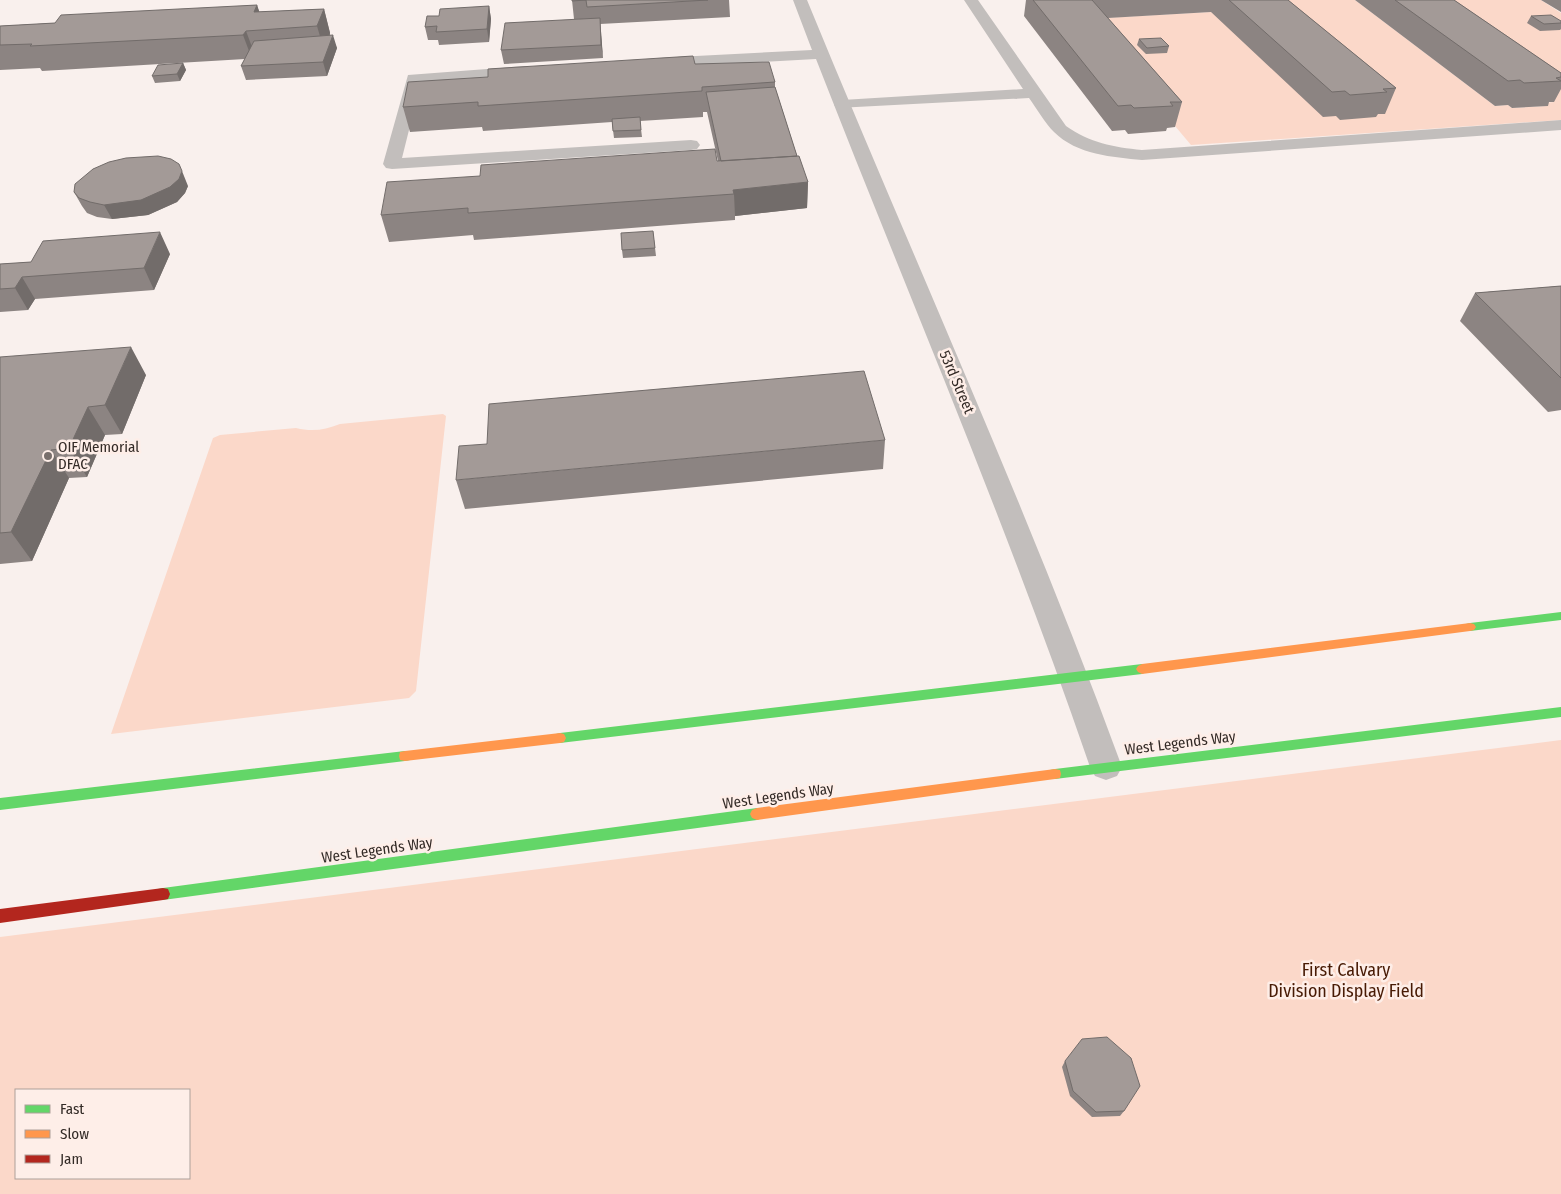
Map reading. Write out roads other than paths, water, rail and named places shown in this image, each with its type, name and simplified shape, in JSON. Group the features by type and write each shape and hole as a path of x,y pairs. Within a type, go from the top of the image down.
{"street":[{"name":"53rd Street","path":"800,0 997,478 1076,677 1106,767"},
{"path":"642,64 821,54"},
{"path":"543,70 414,78 392,164 691,145"},
{"path":"0,804 1076,677 1561,616"},
{"name":"West Legends Way","path":"0,916 1106,767 1561,712"}],"lane":[{"path":"970,0 1033,93 1060,129 1074,138 1104,151 1142,155 1561,125"},
{"path":"842,105 1033,93"}],"place":[{"name":"OIF Memorial DFAC","path":"48,456"}],"park label":[{"name":"First Calvary Division Display Field","path":"1346,980"}]}
